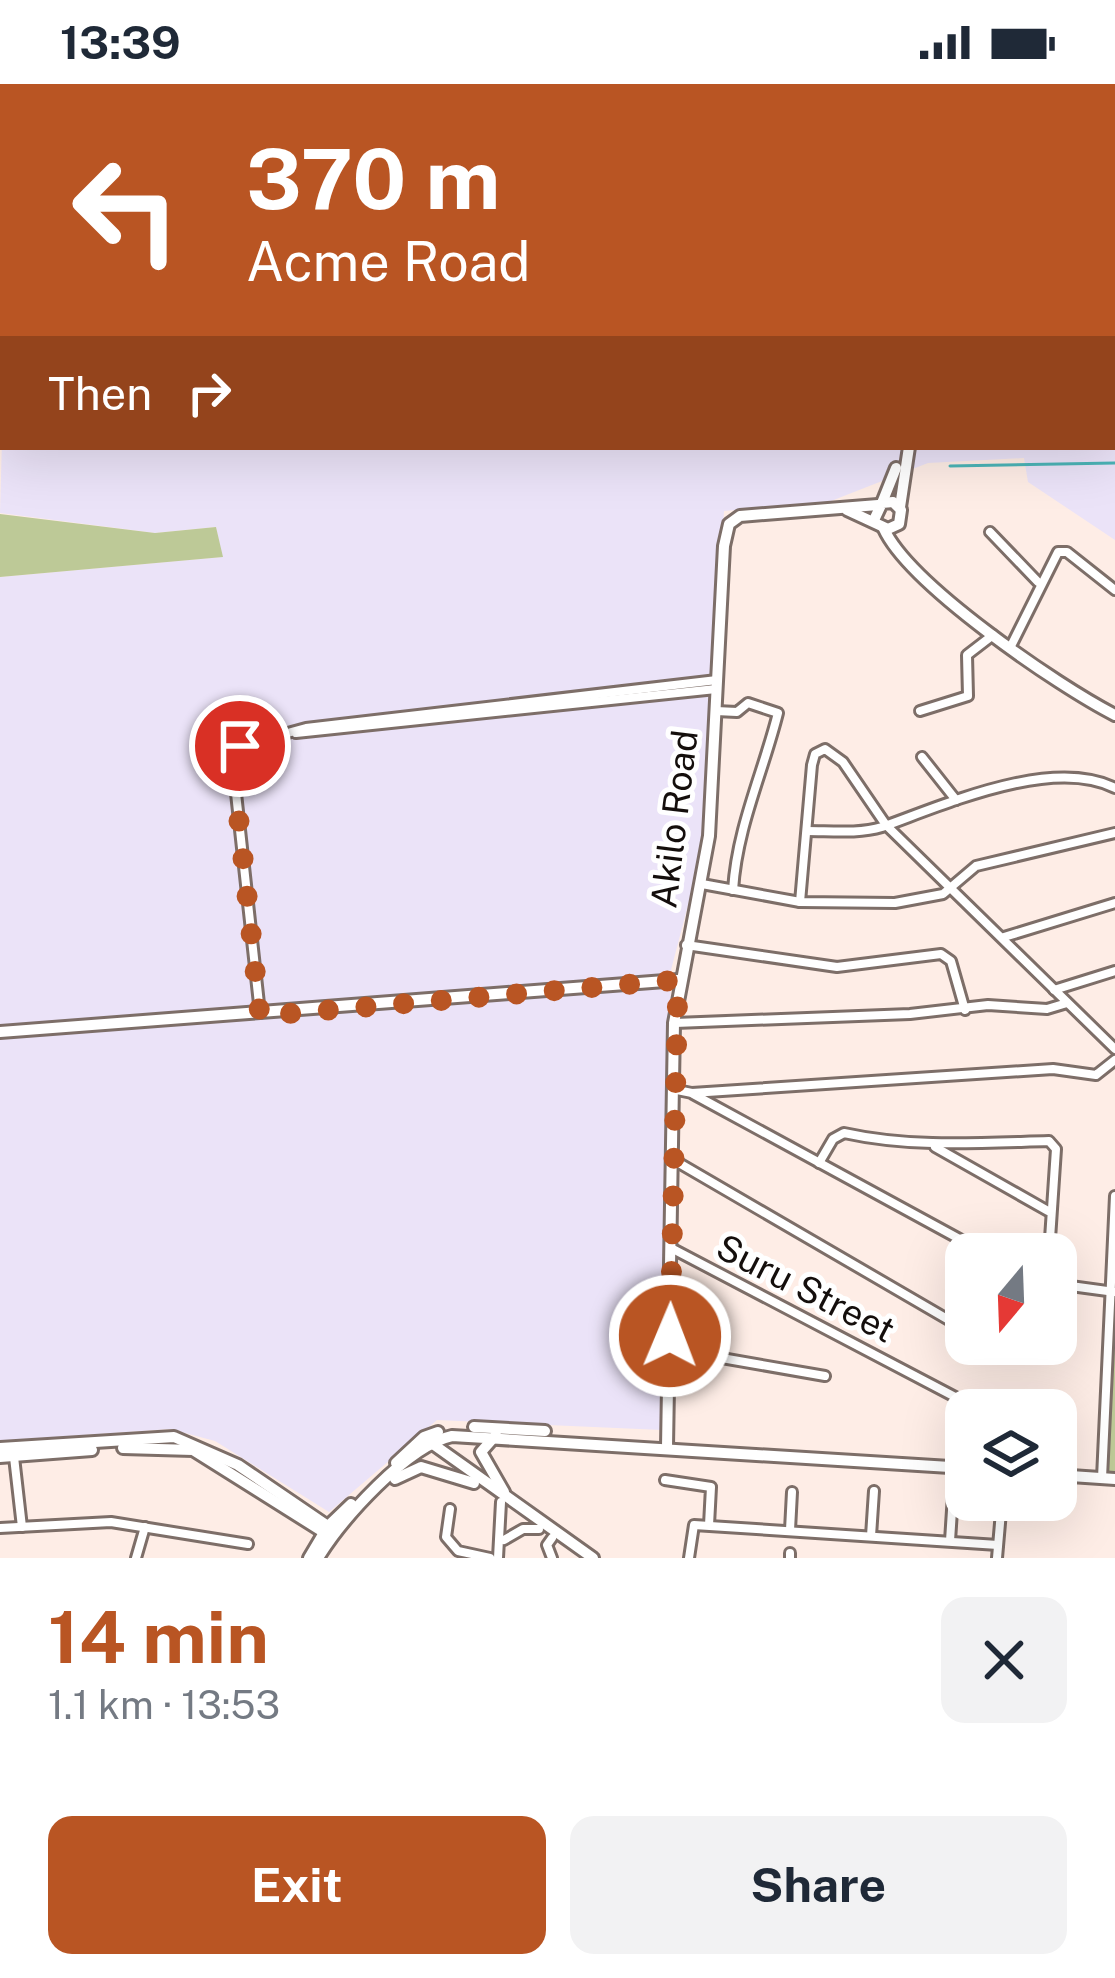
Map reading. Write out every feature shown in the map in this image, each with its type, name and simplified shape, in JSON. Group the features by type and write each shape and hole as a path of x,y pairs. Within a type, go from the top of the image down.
{"street":[{"path":"904,450 880,504 879,524 992,635 1076,696 1115,715"},
{"path":"905,450 901,515 908,556"},
{"path":"880,504 901,515"},
{"name":"Akilo Road","path":"667,1444 674,1023 678,980 701,884 719,684 724,546 731,521 880,504"},
{"name":"Akilo Road","path":"837,508 879,524"},
{"path":"879,524 901,515"},
{"path":"990,532 1039,582"},
{"path":"1010,646 1039,582 1062,551 1115,590"},
{"path":"920,711 968,696 967,656 992,635"},
{"path":"260,1016 235,768 240,746 295,733 719,684"},
{"path":"716,711 737,712 748,704 778,712 764,767 745,813 733,890"},
{"path":"800,902 812,765 822,749 843,762 886,825 953,885 1115,1049"},
{"path":"922,758 956,800"},
{"path":"807,831 886,825 956,800 1079,776 1115,788"},
{"path":"701,884 800,902 881,905 938,896 976,866 1115,832"},
{"path":"1004,937 1115,903"},
{"path":"686,946 820,966 941,955 950,961 965,1010"},
{"path":"1054,990 1115,971"},
{"path":"0,1032 260,1016 678,980"},
{"path":"674,1023 965,1010 988,1005 1047,1009 1067,1003"},
{"path":"672,1089 692,1093 1053,1069 1096,1076 1115,1060"},
{"path":"692,1093 948,1233"},
{"path":"819,1163 833,1139 844,1133 883,1143 1054,1144 1049,1233"},
{"path":"932,1145 1048,1211"},
{"path":"670,1158 945,1318"},
{"path":"1077,1476 1108,1478 1115,1196"},
{"name":"Suru Street","path":"671,1248 945,1392"},
{"path":"1077,1289 1112,1292"},
{"path":"670,1349 825,1376"},
{"path":"313,1558 329,1532 424,1442 446,1430 501,1427 945,1466"},
{"path":"329,1532 424,1442 471,1433 667,1444"},
{"path":"449,1509 446,1537 458,1551 494,1558 502,1540 507,1503 481,1452 482,1444 497,1435"},
{"path":"0,1453 174,1437 238,1465 329,1532"},
{"path":"424,1442 539,1529 593,1558"},
{"path":"424,1442 580,1558"},
{"path":"0,1453 14,1456 176,1445 210,1459 329,1532"},
{"path":"14,1456 22,1527"},
{"path":"381,1485 421,1467 474,1483"},
{"path":"665,1480 711,1486 709,1525"},
{"path":"871,1536 874,1491"},
{"path":"790,1530 792,1492"},
{"path":"950,1541 951,1521"},
{"path":"997,1558 1000,1521"},
{"path":"0,1528 94,1522 248,1544"},
{"path":"689,1558 691,1528 709,1525 998,1545"},
{"path":"136,1558 145,1527"},
{"path":"502,1540 523,1528 539,1529"},
{"path":"552,1558 547,1546 554,1536"},
{"path":"922,1558 924,1542"}],"shaded area":[{"path":"2,450 1115,450 1115,540 1028,482 1024,458 928,463 826,503 724,511 704,844 671,970 662,1430 437,1420 329,1512 215,1441 170,1429 0,1441 0,577 222,557 216,527 155,533 0,513"}],"green space":[{"path":"0,514 155,533 216,527 223,557 0,577"},
{"path":"1115,1322 1115,1473 1104,1472"}],"waterway":[{"path":"950,466 1115,463"}],"route":[{"path":"240,746 235,784 260,1016 678,980 670,1158 670,1336"}]}
